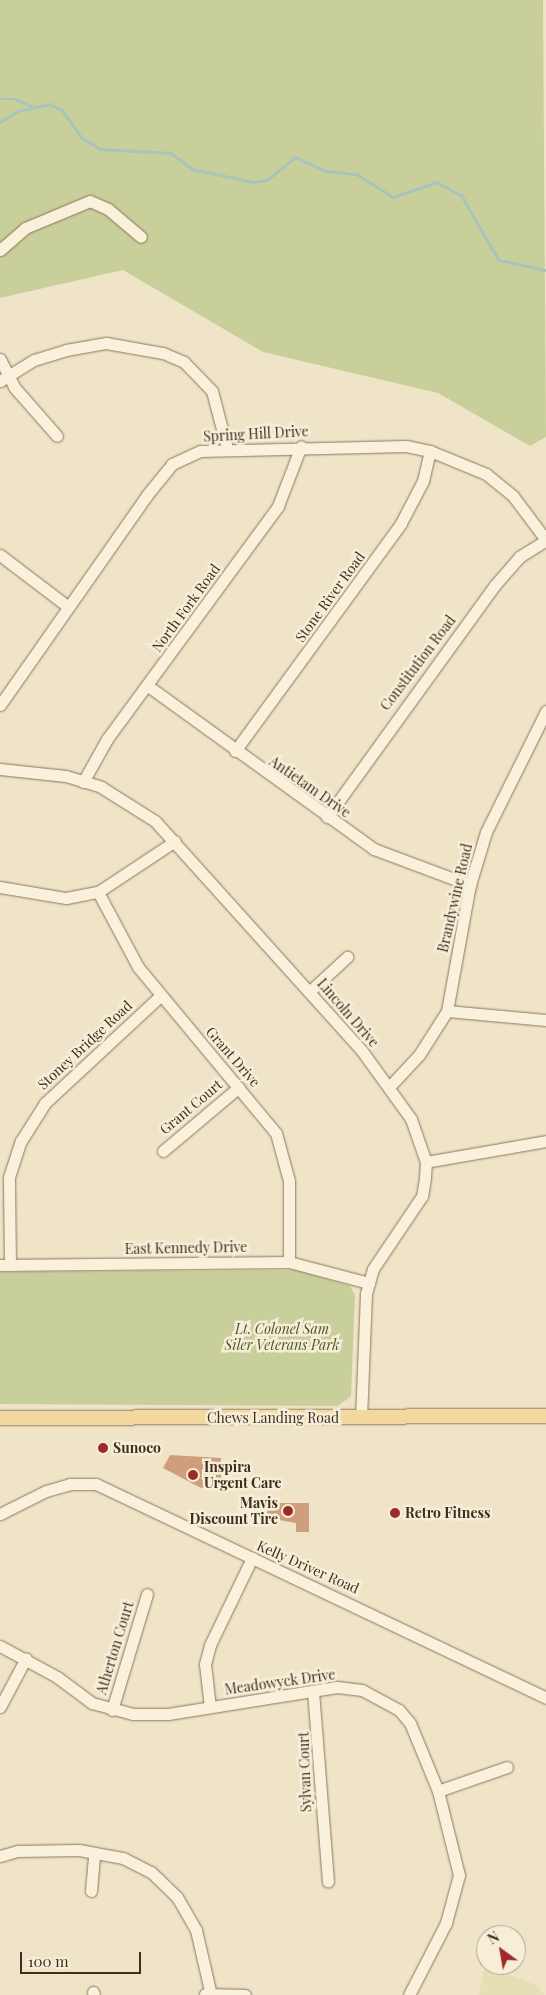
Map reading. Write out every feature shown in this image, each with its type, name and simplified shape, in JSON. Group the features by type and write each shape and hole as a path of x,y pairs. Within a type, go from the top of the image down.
{"main road":[{"name":"Chews Landing Road","path":"0,1418 546,1416"}],"street":[{"path":"0,250 24,228 90,201 108,209 141,237"},
{"path":"4,378 66,350 106,343 163,353 184,362 212,392 226,448"},
{"path":"0,359 4,378 38,418 57,436"},
{"name":"Spring Hill Drive","path":"0,705 67,606 172,464 200,451 226,448 301,446 406,446 430,451 486,474 513,496 546,540"},
{"name":"North Fork Road","path":"83,782 107,739 148,686 278,506 301,446"},
{"name":"Stone River Road","path":"235,751 401,523 423,481 430,451"},
{"name":"Constitution Road","path":"327,817 495,585 519,557 546,540"},
{"path":"0,555 67,606"},
{"name":"Antietam Drive","path":"148,686 235,751 374,849 470,885"},
{"name":"Brandywine Road","path":"390,1086 419,1055 447,1010 470,885 505,787 546,711"},
{"name":"Lincoln Drive","path":"0,769 83,782 128,802 175,841 390,1086 419,1136 426,1162 422,1196 374,1269 369,1283 361,1324 361,1417"},
{"path":"0,887 66,898 98,892 175,841"},
{"name":"Grant Drive","path":"98,892 119,937 160,996 264,1115 283,1156 289,1181 289,1262"},
{"path":"309,992 347,957"},
{"name":"Stoney Bridge Road","path":"5,1265 9,1177 21,1140 45,1103 160,996"},
{"path":"447,1010 546,1020"},
{"name":"Grant Court","path":"162,1151 239,1087"},
{"path":"426,1162 546,1141"},
{"name":"East Kennedy Drive","path":"5,1265 289,1262 369,1283"},
{"name":"Kelly Driver Road","path":"0,1514 46,1491 70,1484 96,1484 546,1698"},
{"path":"210,1707 205,1664 210,1645 252,1558"},
{"name":"Atherton Court","path":"112,1710 147,1594"},
{"name":"Meadowyck Drive","path":"0,1646 26,1658 92,1703 112,1710 168,1714 313,1691 362,1690 399,1710 413,1729 438,1791 459,1875 453,1905 409,1995"},
{"path":"0,1707 26,1658"},
{"name":"Sylvan Court","path":"313,1691 328,1881"},
{"path":"438,1791 507,1767"},
{"path":"0,1856 18,1851 94,1853 123,1858 151,1872 178,1897 196,1930 209,1994 245,1995"},
{"path":"91,1891 94,1853"}],"shaded area":[{"path":"483,1975 510,1975 538,1986 544,1995 479,1995"}],"green space":[{"path":"0,0 543,0 546,437 530,446 438,393 263,352 123,270 0,298"},
{"name":"Lt. Colonel Sam Siler Veterans Park","path":"296,1270 350,1286 355,1295 351,1396 338,1406 0,1404 0,1272"}],"building":[{"name":"Inspira Urgent Care","path":"170,1455 221,1458 221,1482 201,1488 163,1468"},
{"name":"Mavis Discount Tire","path":"268,1503 309,1503 309,1532 296,1532 296,1523 267,1518"}],"waterway":[{"path":"0,99 16,99 31,106"},
{"path":"0,122 18,111 50,104 63,111 81,137 100,149 171,153 192,169 253,182 267,180 295,157 326,171 357,174 393,197 437,182 462,196 499,260 546,270"}],"place":[{"name":"Sunoco","path":"103,1448"},
{"name":"Inspira Urgent Care","path":"193,1475"},
{"name":"Mavis Discount Tire","path":"288,1511"},
{"name":"Retro Fitness","path":"395,1513"}]}
